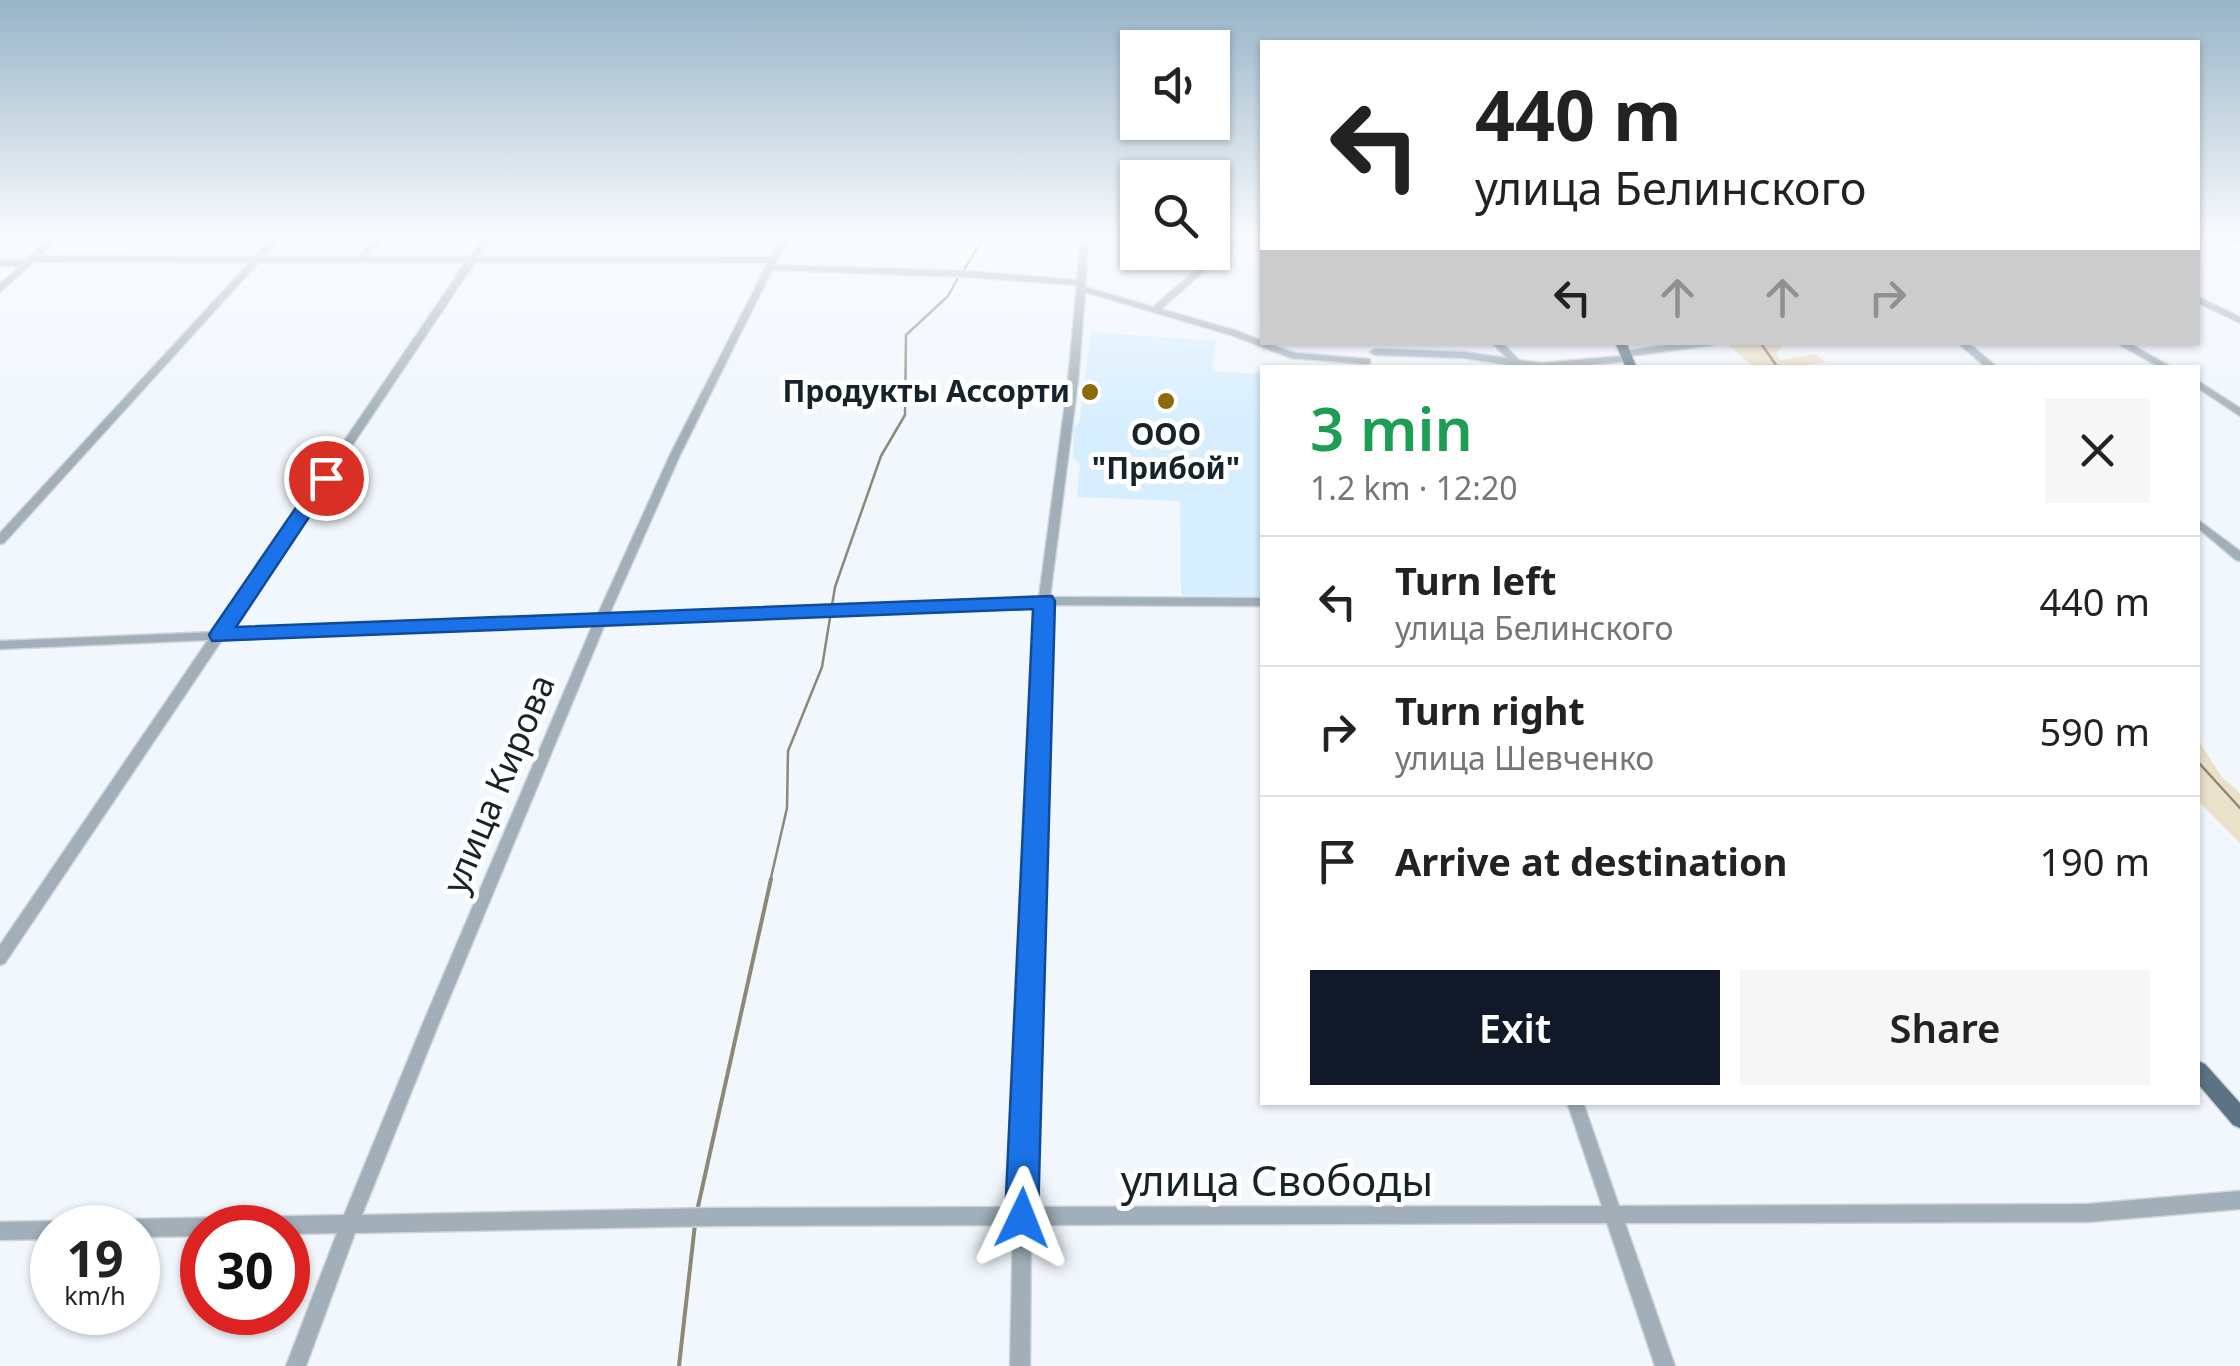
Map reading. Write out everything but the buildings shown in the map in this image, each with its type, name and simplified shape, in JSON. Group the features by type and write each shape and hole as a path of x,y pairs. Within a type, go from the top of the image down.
{"main road":[{"path":"2200,1072 2240,1118"}],"street":[{"path":"0,540 221,302"},
{"path":"0,958 444,302"},
{"name":"улица Кирова","path":"296,1366 348,1221 600,619 749,302"},
{"path":"1020,1366 1044,601 1073,380 1079,302"},
{"path":"1132,302 1260,344"},
{"path":"1156,309 1164,302"},
{"path":"2207,302 2240,320"},
{"path":"2213,302 2240,310"},
{"path":"1263,345 1302,358 1369,360 1432,352 1534,365"},
{"path":"1498,345 1517,363"},
{"path":"1550,365 1694,345"},
{"path":"1965,345 1990,365"},
{"path":"2125,345 2162,365"},
{"path":"2200,385 2240,413"},
{"path":"2200,526 2240,557"},
{"path":"0,645 1044,601 1260,602"},
{"path":"1576,1105 1665,1366"},
{"name":"улица Свободы","path":"160,1227 709,1216 2086,1213 2240,1200"},
{"path":"0,1232 30,1231"}],"shaded area":[{"path":"1091,332 1216,341 1212,371 1260,374 1260,596 1181,595 1180,501 1077,497 1080,464 1073,457 1074,428 1079,424"},
{"path":"1728,345 1783,345 1776,354 1780,360 1815,354 1826,362 1809,365 1752,365"},
{"path":"2200,743 2222,777 2240,793 2240,843 2200,803"}],"waterway":[{"path":"770,882 787,808 788,751 822,667 835,587 881,456 905,415 906,335 942,302"},
{"path":"1762,345 1776,365"},
{"path":"2200,764 2240,808"},
{"path":"697,1211 771,879"},
{"path":"679,1366 695,1224"}],"place":[{"name":"Продукты Ассорти","path":"1090,392"},
{"name":"ООО \"Прибой\"","path":"1166,401"}],"route":[{"path":"326,478 220,635 1044,601 1022,1218"}]}
